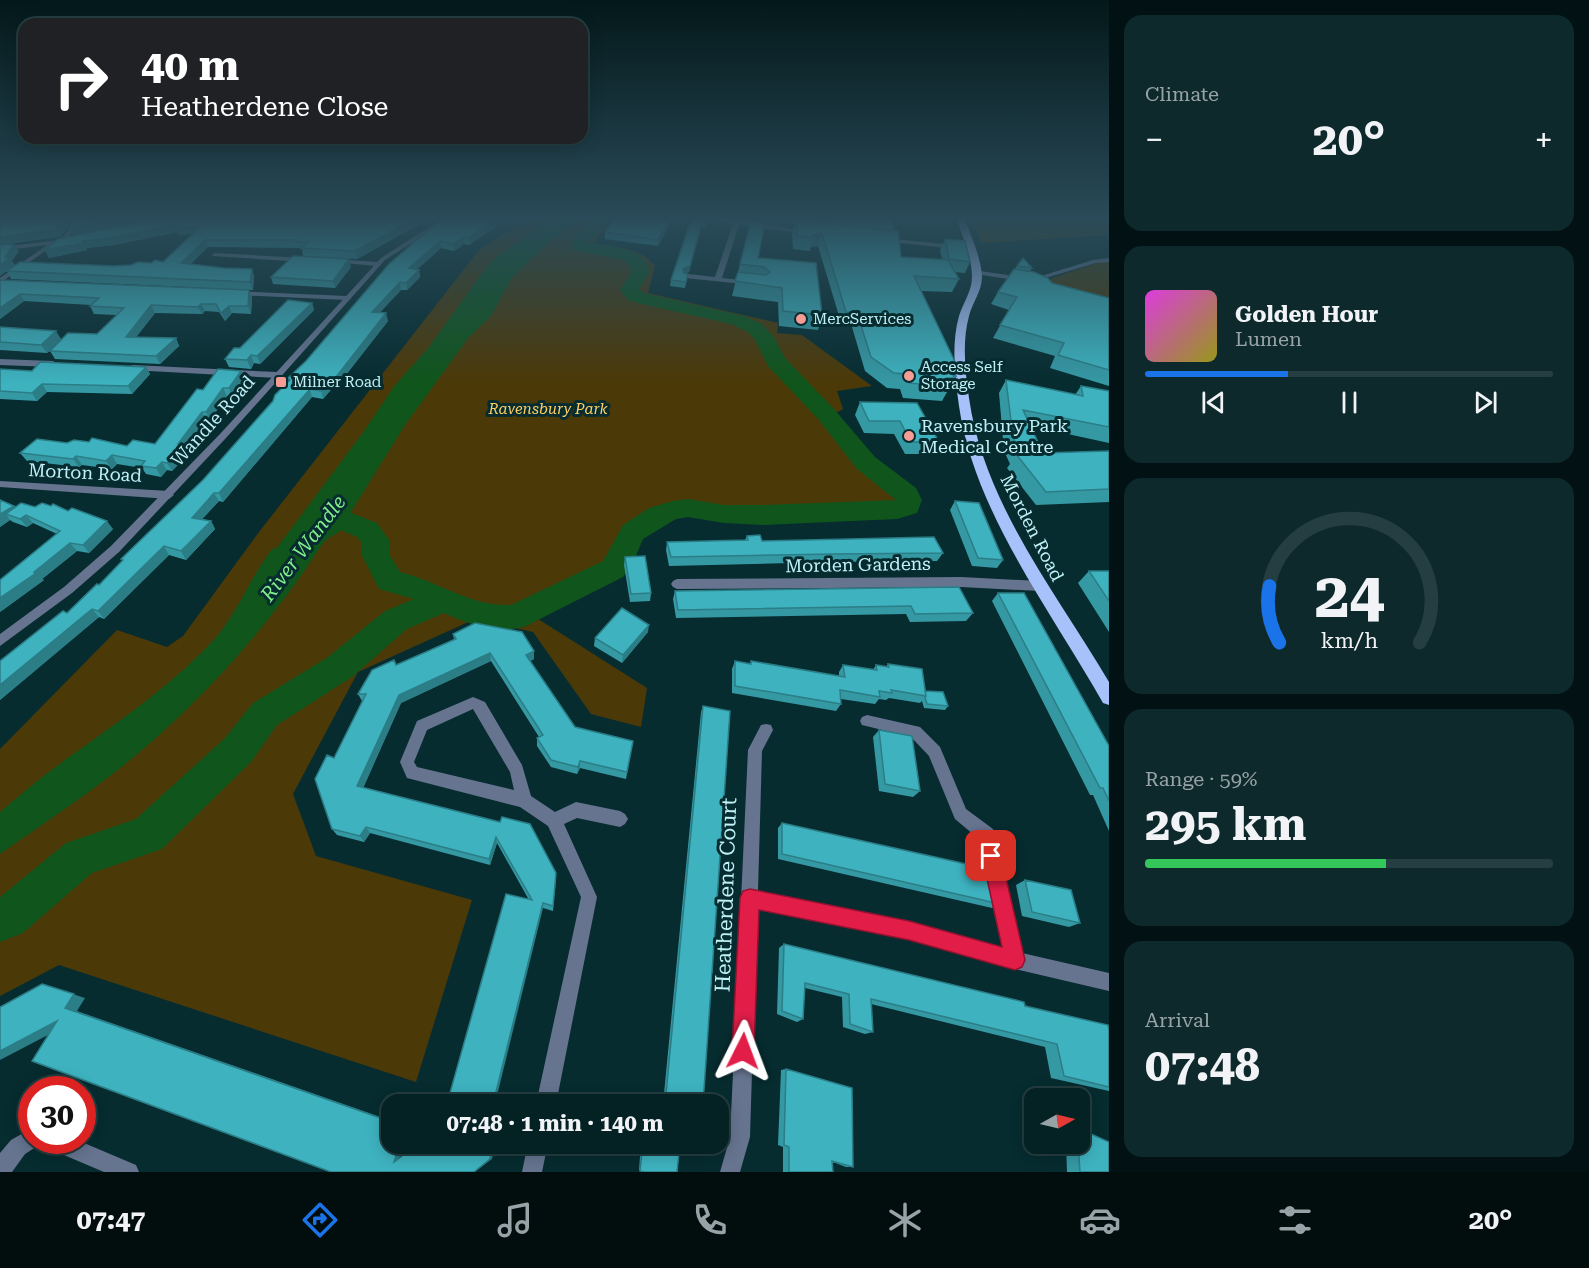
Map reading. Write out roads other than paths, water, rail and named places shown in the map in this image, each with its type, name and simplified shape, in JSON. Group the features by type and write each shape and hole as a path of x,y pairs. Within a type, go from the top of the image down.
{"main road":[{"name":"Morden Road","path":"976,275 974,292 962,324 961,357 966,411 985,475 1040,586 1109,698"}],"street":[{"name":"Wandle Road","path":"0,641 90,572 169,495 368,275"},
{"path":"718,280 720,275"},
{"path":"994,275 1030,280 1043,286"},
{"path":"1030,280 1048,275"},
{"path":"688,276 760,285"},
{"path":"0,282 12,284"},
{"path":"227,293 347,298"},
{"path":"0,362 58,365"},
{"path":"127,368 277,375"},
{"name":"Morton Road","path":"0,484 169,495"},
{"name":"Morden Gardens","path":"677,584 961,582 1040,586"},
{"path":"524,800 517,770 480,706 474,703 422,726 407,762 412,773 524,800 554,821 589,897 548,1094"},
{"path":"867,721 915,732 935,752 960,814 987,835 1015,960"},
{"name":"Heatherdene Court","path":"730,1172 740,1137 755,750 766,730"},
{"path":"554,821 576,810 620,819"},
{"path":"750,898 909,930 1015,960 1109,982"},
{"path":"0,1170 18,1146"},
{"path":"86,1154 129,1172"},
{"path":"532,1172 536,1154"}],"water":[{"name":"River Wandle","path":"481,275 515,275 491,316 469,337 405,425 351,512 346,525 324,543 278,607 229,665 147,746 90,791 0,854 0,812 45,775 157,692 210,644 228,621 273,548 276,549 364,431 395,385 429,347"}],"waterway":[{"name":"River Wandle","path":"331,515 367,530 375,540 375,554 390,581 414,587 478,614 502,618 515,617 613,569 633,532 659,515 673,510 688,508 724,514 763,515 897,510 907,506 909,500 907,494 866,463 826,414 776,361 764,337 755,328 737,320 636,297 629,290 639,275"},
{"path":"0,921 8,918 80,857 148,835 238,750 265,714 340,667 396,620 444,600"}],"place":[{"name":"MercServices","path":"801,319"},
{"name":"Access Self Storage","path":"909,376"},
{"name":"Milner Road","path":"281,382"},
{"name":"Ravensbury Park Medical Centre","path":"909,436"}],"park label":[{"name":"Ravensbury Park","path":"548,409"}]}
